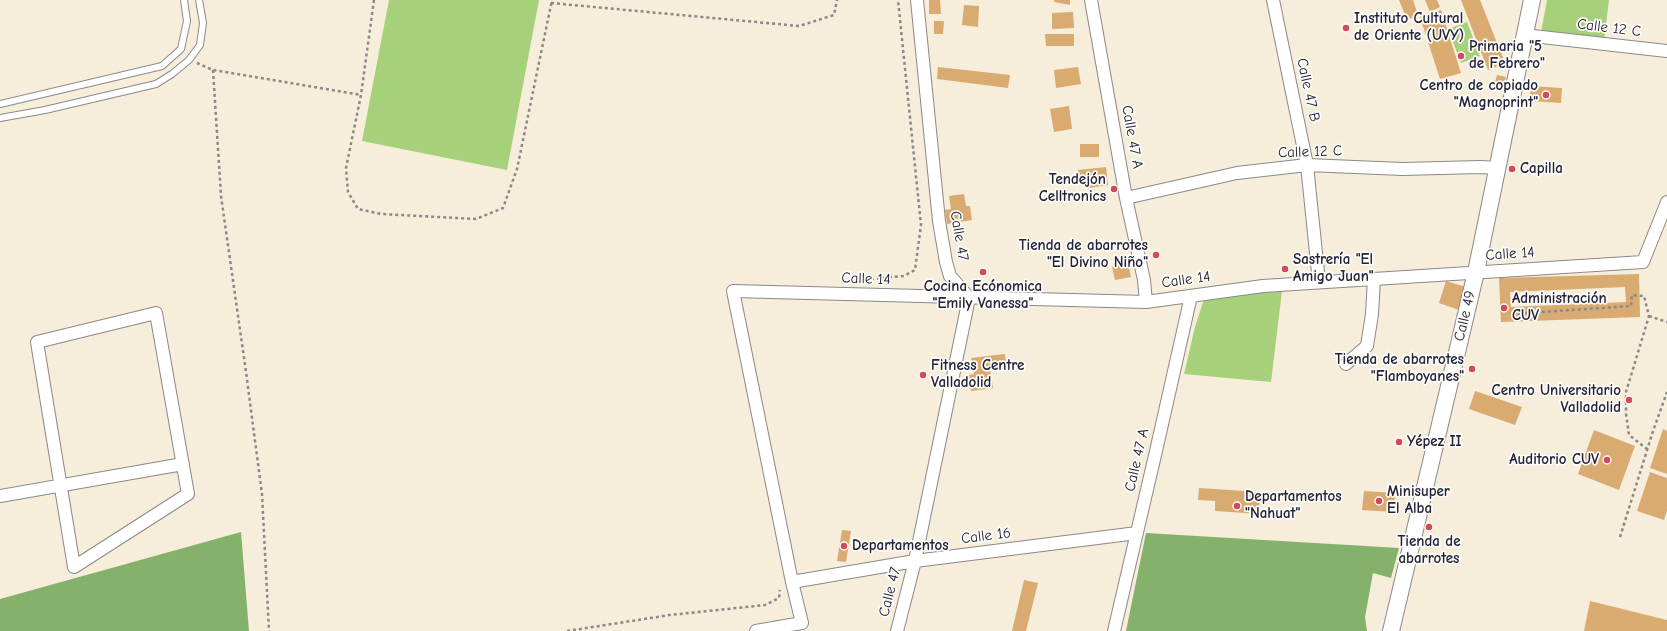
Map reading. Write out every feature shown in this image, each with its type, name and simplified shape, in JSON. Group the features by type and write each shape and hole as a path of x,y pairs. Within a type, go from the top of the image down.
{"street":[{"name":"Calle 47","path":"897,631 915,561 969,298 950,276 939,221 917,0"},
{"name":"Calle 47 A","path":"1091,0 1126,198 1144,280 1146,302"},
{"name":"Calle 47 B","path":"1273,0 1307,165 1320,282"},
{"name":"Calle 49","path":"1391,631 1476,272 1532,0"},
{"name":"Calle 12 C","path":"1524,35 1667,51"},
{"name":"Calle 12 C","path":"1126,198 1237,173 1307,165 1402,169 1480,166 1498,168"},
{"name":"Calle 14","path":"786,584 733,291 1146,302 1263,286 1643,262 1667,202"},
{"path":"950,276 954,297"},
{"path":"1346,364 1367,346 1372,314 1374,279"},
{"name":"Calle 47 A","path":"1114,631 1191,296"},
{"path":"156,313 184,464 188,494 74,567 60,486 37,342 156,313"},
{"path":"0,496 184,464"},
{"name":"Calle 16","path":"786,584 915,561 1136,533"},
{"path":"756,631 802,623 786,584"}],"lane":[{"path":"0,104 162,66 181,48 187,21 184,0"},
{"path":"0,118 45,110 156,84 172,74 189,60 200,45 203,23 199,0"}],"path":[{"path":"374,0 361,95 346,168 348,192 358,209 381,214 476,219 503,208 517,169 552,2 799,26 834,15 837,0"},
{"path":"858,281 904,276 915,270 921,225 898,0"},
{"path":"189,60 213,70 361,95"},
{"path":"213,70 222,196 262,494 269,631"},
{"path":"1512,314 1631,306 1632,295 1644,296 1649,316 1626,392 1626,414 1629,435 1647,449"},
{"path":"1649,316 1667,322"},
{"path":"1620,537 1647,449 1667,392"},
{"path":"567,631 670,615 765,605 779,598 786,584"}],"green space":[{"path":"389,0 539,0 507,170 362,141"},
{"path":"1547,0 1609,0 1604,41 1541,33"},
{"path":"1467,22 1480,56 1461,63 1448,29"},
{"path":"1282,291 1271,382 1184,374 1195,327 1205,296"},
{"path":"241,532 249,631 0,631 0,599"},
{"path":"1146,533 1399,548 1391,578 1373,573 1365,617 1367,631 1126,631"}],"building":[{"path":"929,0 940,0 941,14 929,14"},
{"path":"1054,0 1070,0 1070,5 1054,2"},
{"path":"1399,0 1413,0 1418,15 1407,20"},
{"path":"1425,0 1437,0 1440,7 1430,12"},
{"path":"1461,0 1480,0 1505,63 1488,70"},
{"path":"964,5 979,6 978,27 962,25"},
{"path":"1441,10 1461,73 1440,79 1420,17"},
{"path":"1073,12 1074,28 1052,29 1052,13"},
{"path":"934,21 944,21 943,34 934,34"},
{"path":"1045,34 1074,34 1074,46 1046,46"},
{"path":"938,67 1010,75 1008,88 937,79"},
{"path":"1078,67 1081,84 1056,88 1054,70"},
{"path":"1497,75 1506,77 1504,84 1495,82"},
{"name":"Centro de copiado \"Magnoprint\"","path":"1531,86 1562,88 1561,103 1530,101"},
{"path":"1069,106 1072,129 1054,132 1050,109"},
{"path":"1080,144 1099,144 1099,157 1080,157"},
{"path":"1106,167 1108,185 1089,188 1088,178 1078,178 1078,170"},
{"path":"964,194 966,206 970,206 972,220 947,224 945,210 951,209 949,196"},
{"path":"1128,263 1131,277 1115,280 1112,267"},
{"path":"1639,274 1640,317 1501,322 1499,278","holes":["1625,287 1626,302 1511,307 1510,292"]},
{"path":"1446,281 1466,287 1459,310 1439,303"},
{"path":"1005,354 1006,365 990,368 993,388 971,391 968,375 974,374 971,358"},
{"path":"1475,391 1522,407 1515,425 1469,409"},
{"path":"1663,429 1667,431 1667,474 1650,468"},
{"name":"Auditorio CUV","path":"1594,430 1635,446 1619,490 1578,474"},
{"path":"1650,472 1667,478 1667,510 1664,520 1637,511"},
{"name":"Departamentos \"Nahuat\"","path":"1199,488 1260,492 1259,514 1215,511 1215,501 1198,500"},
{"name":"Minisuper El Alba","path":"1364,491 1395,493 1394,512 1362,510"},
{"name":"Departamentos","path":"842,530 851,531 846,562 837,561"},
{"path":"1024,580 1038,583 1026,631 1012,631"},
{"path":"1590,601 1667,620 1667,631 1584,631"}],"place":[{"name":"Instituto Cultural de Oriente (UVY)","path":"1346,28"},
{"name":"Primaria \"5 de Febrero\"","path":"1461,56"},
{"name":"Centro de copiado \"Magnoprint\"","path":"1546,95"},
{"name":"Capilla","path":"1512,169"},
{"name":"Tendejón Celltronics","path":"1114,189"},
{"name":"Tienda de abarrotes \"El Divino Niño\"","path":"1156,255"},
{"name":"Sastrería \"El Amigo Juan\"","path":"1285,269"},
{"name":"Cocina Ecónomica \"Emily Vanessa\"","path":"983,272"},
{"name":"Administración CUV","path":"1504,308"},
{"name":"Tienda de abarrotes \"Flamboyanes\"","path":"1472,369"},
{"name":"Fitness Centre Valladolid","path":"923,375"},
{"name":"Centro Universitario Valladolid","path":"1629,400"},
{"name":"Yépez II","path":"1399,442"},
{"name":"Auditorio CUV","path":"1607,460"},
{"name":"Minisuper El Alba","path":"1379,501"},
{"name":"Departamentos \"Nahuat\"","path":"1237,506"},
{"name":"Tienda de abarrotes","path":"1429,527"},
{"name":"Departamentos","path":"844,546"}]}
